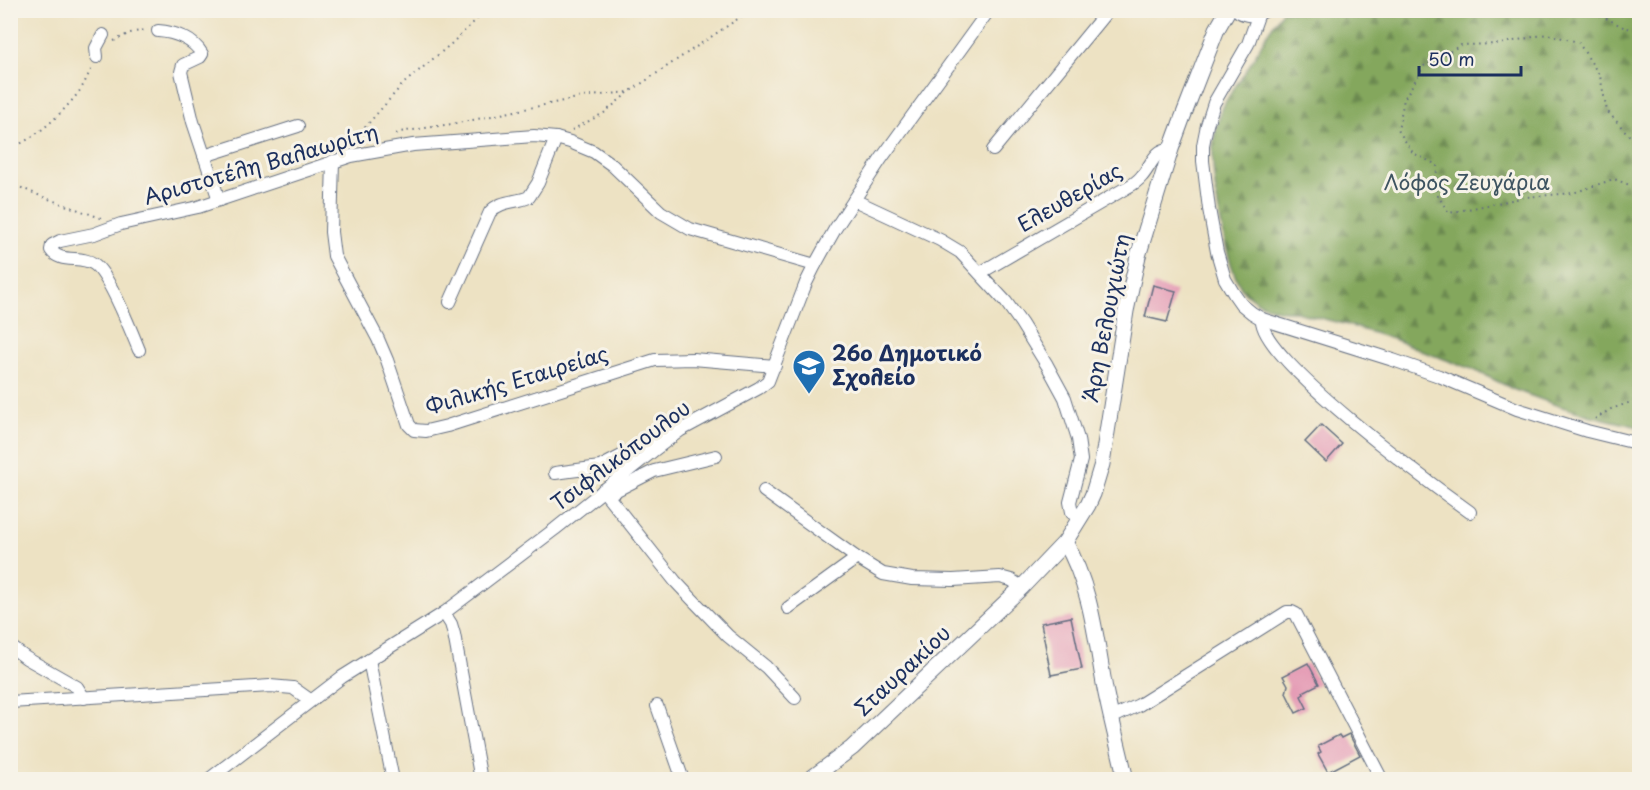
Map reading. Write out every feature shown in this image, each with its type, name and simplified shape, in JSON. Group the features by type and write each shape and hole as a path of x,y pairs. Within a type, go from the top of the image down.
{"street":[{"name":"Τσιφλικόπουλου","path":"208,780 342,677 444,613 688,426 768,381 814,265 854,200 989,10"},
{"path":"993,150 1108,10"},
{"name":"Άρη Βελουχιώτη","path":"1022,587 1065,542 1093,494 1099,477 1133,278 1171,149 1217,29 1228,10"},
{"path":"1239,10 1248,14 1261,12"},
{"path":"1261,12 1248,44 1214,103 1203,144 1209,209 1222,272 1241,304 1262,319 1439,376 1517,409 1587,431 1640,444"},
{"path":"158,31 182,37 196,46 202,54 183,65 181,69 193,122 219,200"},
{"path":"97,57 96,48 103,34"},
{"path":"204,156 298,126"},
{"name":"Αριστοτέλη Βαλαωρίτη","path":"139,350 113,292 99,268 87,260 59,257 53,253 51,248 55,243 87,236 113,226 189,210 351,156 413,144 534,136 570,142 594,152 612,165 662,212 680,224 711,236 814,265"},
{"path":"450,302 490,213 503,203 529,197 538,183 556,138"},
{"name":"Ελευθερίας","path":"980,273 1126,188 1143,175 1159,152 1171,149"},
{"name":"Φιλικής Εταιρείας","path":"333,161 331,232 334,256 378,339 409,425 414,430 426,431 447,426 655,360 693,359 775,366"},
{"path":"854,200 950,245 960,252 1021,323 1065,398 1081,452 1080,466 1070,495 1070,506 1072,512 1081,518"},
{"path":"1262,319 1264,329 1271,341 1287,361 1345,416 1399,461 1470,512"},
{"path":"555,473 600,467 682,425 688,426"},
{"path":"603,490 613,492 654,471 716,456"},
{"path":"603,490 657,559 692,599 722,630 766,667 795,698"},
{"path":"764,492 880,572 901,578 953,580 1000,577 1011,580 1022,587"},
{"path":"1065,542 1084,585 1126,780"},
{"path":"788,608 857,558"},
{"name":"Σταυρακίου","path":"809,780 852,748 1022,587"},
{"path":"1112,718 1139,705 1287,612 1292,612 1296,614 1382,780"},
{"path":"444,613 454,634 481,780"},
{"path":"10,646 76,687 84,698"},
{"path":"369,660 393,780"},
{"path":"10,702 281,686 298,690 310,700"},
{"path":"657,706 683,780"}],"path":[{"path":"351,156 354,140 384,105 403,84 451,44 483,10"},
{"path":"556,138 604,113 629,92 710,40 751,10"},
{"path":"1590,10 1626,28 1640,29"},
{"path":"10,148 33,138 69,103 82,88 97,57 109,44 130,33 158,31"},
{"path":"1640,150 1607,111 1600,76 1578,42 1547,34 1499,44 1461,45 1424,66 1404,99 1398,130 1413,153 1437,165 1436,193 1449,213 1526,197 1573,192 1614,179 1640,189"},
{"path":"389,138 400,132 458,123 563,100 629,92"},
{"path":"10,183 109,221 113,226"},
{"path":"1587,431 1601,414 1624,403 1640,399"}],"green space":[{"name":"Λόφος Ζευγάρια","path":"1282,11 1639,11 1639,427 1559,406 1399,341 1348,325 1272,308 1259,303 1243,290 1231,263 1221,222 1214,179 1213,144 1220,116 1227,100"}],"building":[{"path":"1153,285 1176,291 1167,322 1145,317"},
{"path":"1321,425 1342,444 1326,462 1305,442"},
{"path":"1071,617 1082,669 1051,675 1041,623"},
{"path":"1308,663 1319,684 1303,692 1301,696 1307,708 1296,713 1286,693 1288,685 1283,676"},
{"path":"1349,734 1360,755 1328,772 1318,754 1321,752 1318,746 1339,735 1341,738"}],"place":[{"name":"26ο Δημοτικό Σχολείο","path":"809,395"}]}
